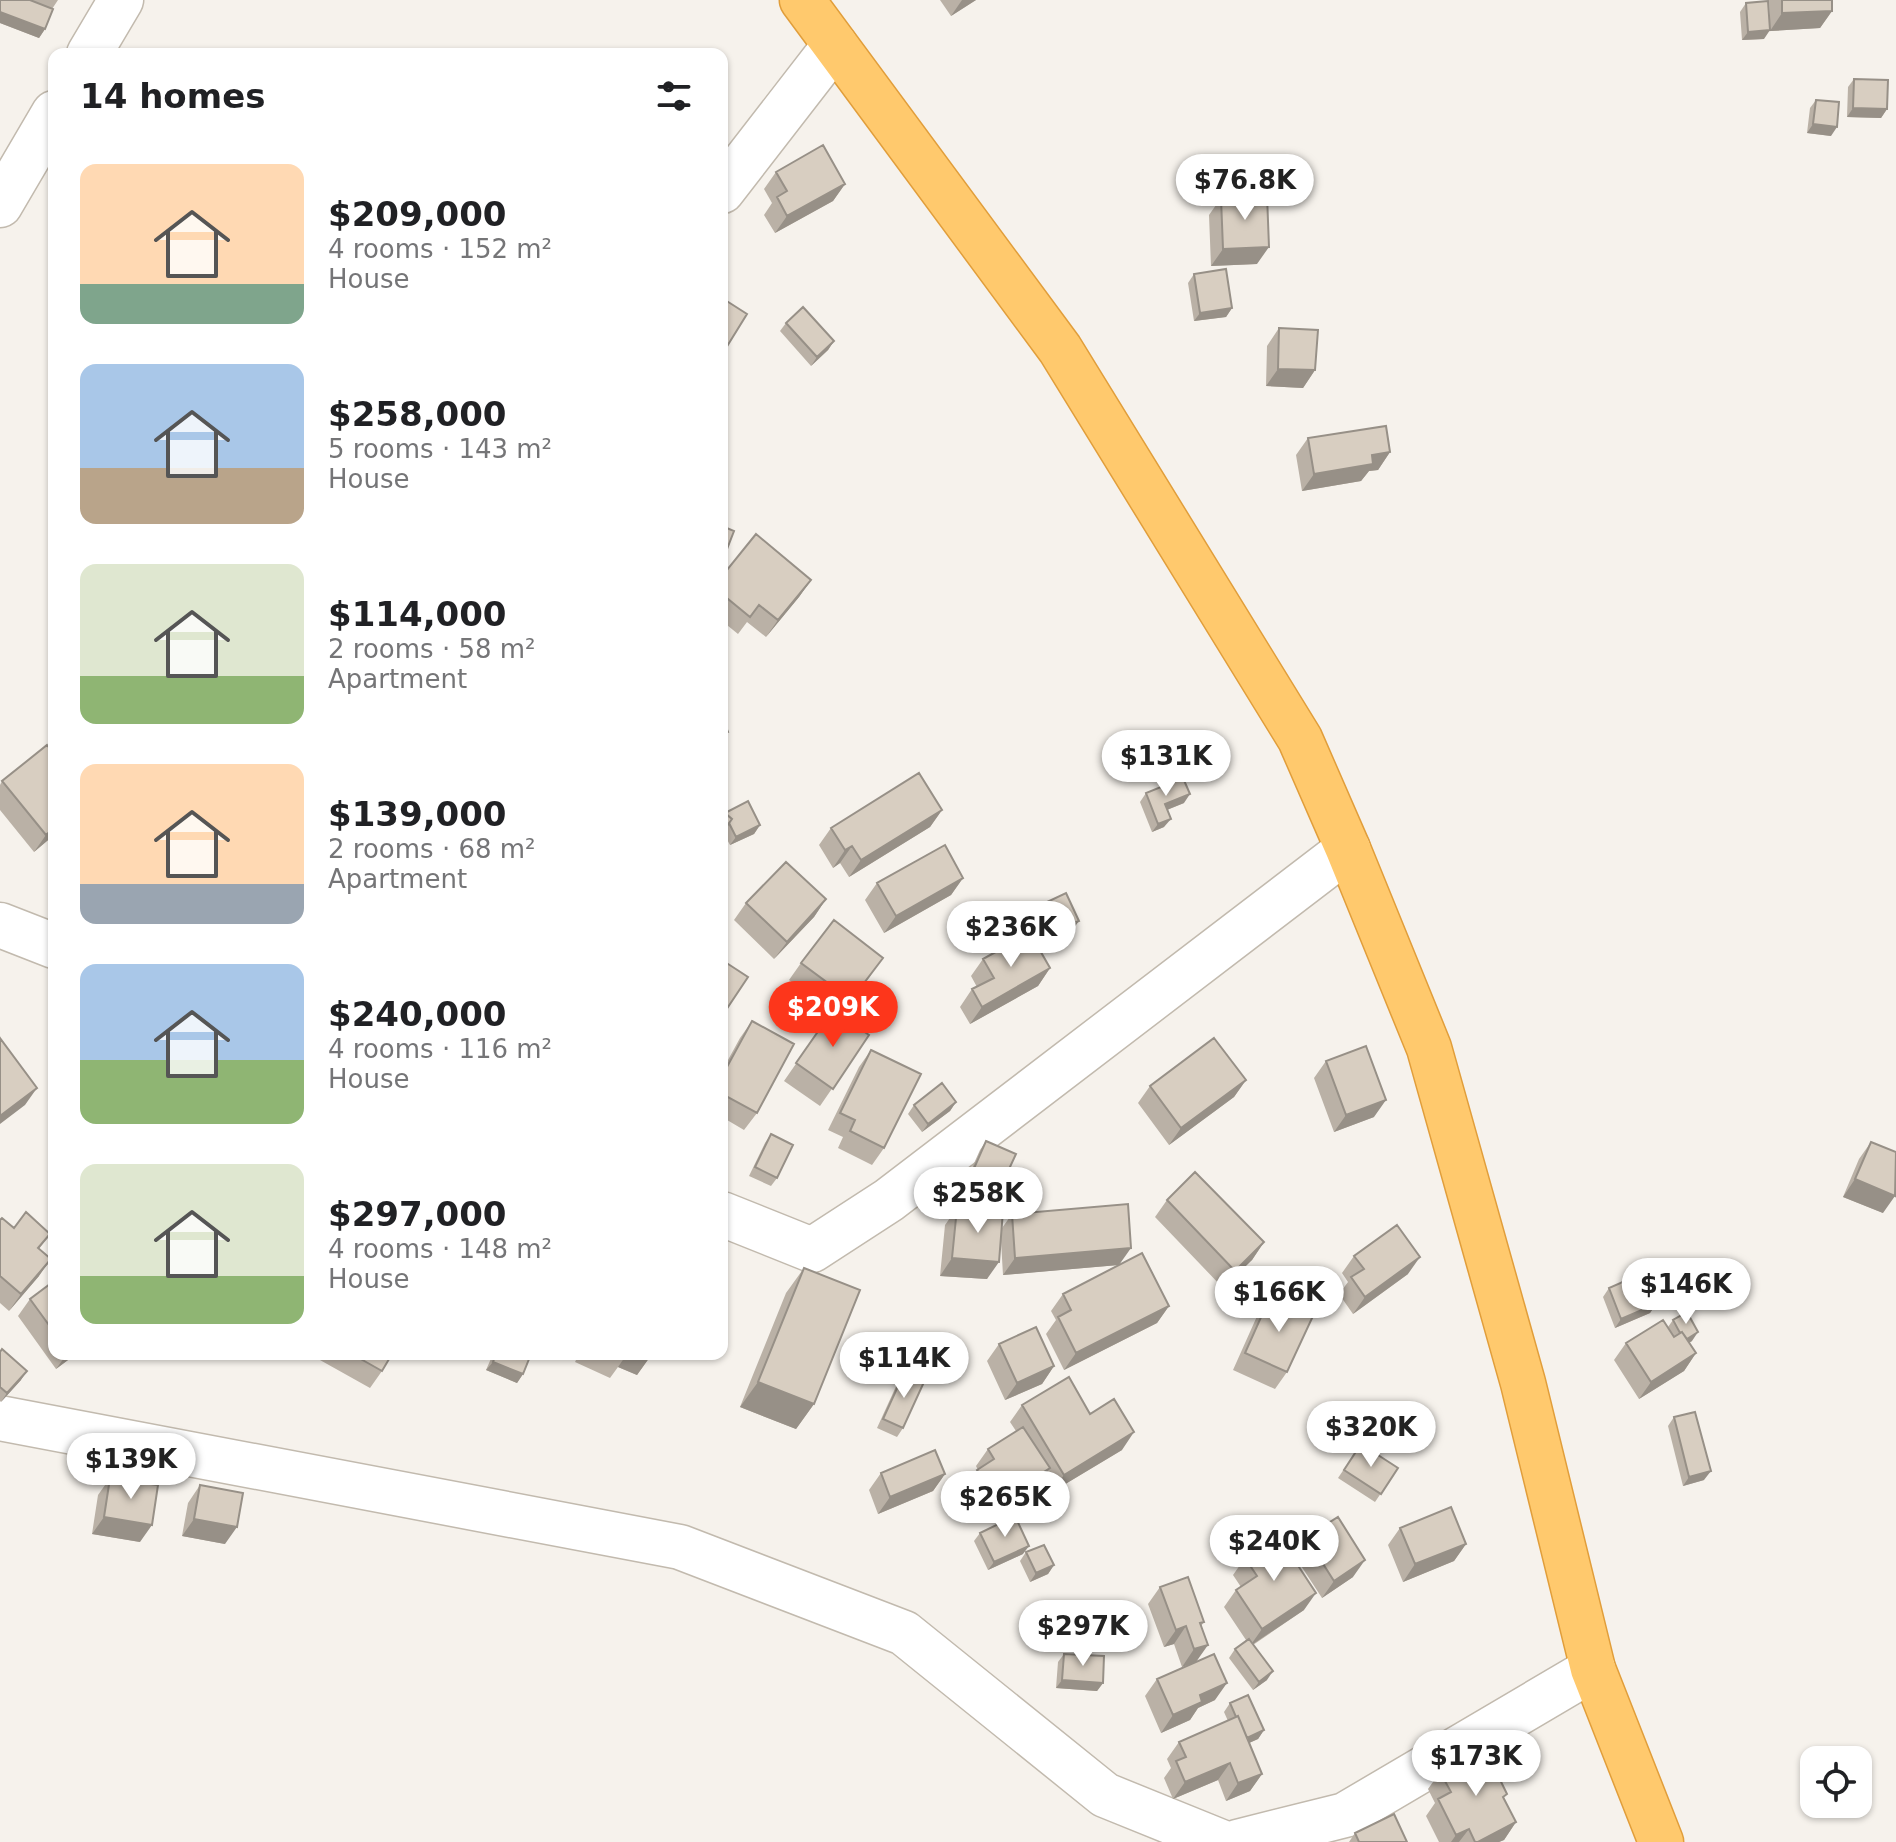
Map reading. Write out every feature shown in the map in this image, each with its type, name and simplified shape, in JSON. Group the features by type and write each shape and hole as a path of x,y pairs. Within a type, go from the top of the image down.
{"highway":[{"path":"802,0 1060,349 1300,739 1429,1048 1523,1383 1593,1669 1661,1842"}],"street":[{"path":"93,48 121,0"},
{"path":"728,183 835,45"},
{"path":"0,205 48,123"},
{"path":"728,1216 812,1250 889,1200 1348,849"},
{"path":"0,1418 680,1547 904,1633 1105,1795 1221,1842"},
{"path":"1237,1842 1345,1815 1593,1669"}],"building":[{"path":"0,0 30,0 53,9 45,29 0,12"},
{"path":"1782,0 1832,0 1832,11 1782,13"},
{"path":"1768,1 1770,30 1748,32 1746,3"},
{"path":"1854,79 1888,80 1887,109 1853,108"},
{"path":"1816,100 1839,102 1837,127 1813,124"},
{"path":"823,145 845,184 787,216 777,197 787,191 776,172"},
{"path":"1267,195 1269,247 1223,249 1221,198"},
{"path":"1226,269 1232,308 1200,313 1194,274"},
{"path":"728,302 747,314 728,345"},
{"path":"803,307 834,341 817,357 786,323"},
{"path":"1279,328 1318,330 1315,370 1278,369"},
{"path":"1386,426 1390,452 1372,455 1373,464 1314,474 1308,438"},
{"path":"728,528 734,531 728,546"},
{"path":"756,534 811,580 778,620 759,605 750,617 728,599 728,569"},
{"path":"47,745 46,835 2,781"},
{"path":"919,773 942,810 861,860 852,846 845,850 831,828"},
{"path":"1183,778 1190,794 1165,804 1171,819 1158,824 1146,793"},
{"path":"748,801 760,825 736,837 729,823 732,819 728,811"},
{"path":"945,845 963,878 896,916 877,883"},
{"path":"786,862 826,899 787,942 746,903"},
{"path":"1066,893 1079,921 1059,929 1047,902"},
{"path":"834,920 883,958 851,1000 801,963"},
{"path":"1030,933 1050,968 982,1007 972,989 994,978 983,959"},
{"path":"728,964 748,977 728,1007"},
{"path":"833,1010 869,1035 833,1089 796,1063"},
{"path":"752,1021 794,1044 757,1113 728,1097 728,1065"},
{"path":"0,1038 37,1088 0,1116"},
{"path":"1214,1038 1246,1080 1181,1128 1150,1086"},
{"path":"1366,1046 1386,1100 1346,1115 1326,1061"},
{"path":"871,1050 921,1074 884,1148 850,1131 855,1120 840,1113"},
{"path":"942,1083 956,1102 928,1124 914,1105"},
{"path":"771,1134 793,1145 777,1178 755,1167"},
{"path":"986,1141 1016,1154 997,1195 968,1182"},
{"path":"1871,1142 1896,1152 1895,1196 1855,1179"},
{"path":"1195,1172 1264,1242 1235,1271 1167,1200"},
{"path":"1128,1204 1131,1248 1015,1258 1012,1214"},
{"path":"957,1208 1003,1211 999,1262 952,1258"},
{"path":"26,1212 48,1232 38,1248 48,1256 48,1262 21,1294 0,1276 0,1220 2,1218 14,1228"},
{"path":"1397,1225 1420,1257 1365,1297 1351,1277 1364,1269 1354,1256"},
{"path":"1142,1253 1169,1306 1076,1353 1058,1317 1071,1310 1063,1294"},
{"path":"804,1268 860,1290 814,1404 758,1382"},
{"path":"1643,1273 1656,1304 1621,1319 1609,1288"},
{"path":"48,1286 48,1324 30,1299"},
{"path":"1270,1297 1313,1316 1287,1372 1245,1353"},
{"path":"1687,1312 1698,1332 1687,1339 1673,1320"},
{"path":"1663,1320 1674,1337 1682,1332 1696,1353 1651,1382 1626,1343"},
{"path":"1036,1327 1054,1366 1017,1383 999,1344"},
{"path":"2,1349 27,1371 7,1393 0,1387"},
{"path":"363,1360 388,1360 382,1371"},
{"path":"494,1360 529,1360 523,1374"},
{"path":"904,1373 924,1382 903,1428 883,1419"},
{"path":"1069,1377 1090,1414 1114,1399 1134,1432 1064,1475 1022,1405"},
{"path":"1695,1412 1711,1471 1689,1477 1674,1417"},
{"path":"1023,1427 1050,1468 997,1502 977,1470 994,1459 988,1449"},
{"path":"1361,1444 1398,1468 1381,1494 1344,1470"},
{"path":"935,1450 945,1474 890,1497 881,1473"},
{"path":"110,1478 158,1485 152,1525 104,1517"},
{"path":"200,1485 243,1493 237,1527 194,1519"},
{"path":"1451,1507 1466,1544 1415,1564 1400,1528"},
{"path":"1015,1516 1029,1546 994,1562 980,1533"},
{"path":"1338,1517 1365,1560 1334,1581 1306,1537"},
{"path":"1278,1535 1316,1593 1262,1629 1236,1590 1257,1576 1245,1558"},
{"path":"1044,1545 1054,1565 1036,1573 1026,1552"},
{"path":"1188,1577 1204,1622 1200,1623 1208,1645 1194,1649 1186,1626 1176,1630 1160,1587"},
{"path":"1249,1639 1273,1671 1259,1682 1235,1649"},
{"path":"1064,1654 1104,1656 1103,1683 1062,1680"},
{"path":"1214,1654 1227,1683 1200,1695 1202,1702 1173,1715 1157,1679"},
{"path":"1248,1695 1264,1730 1247,1738 1230,1703"},
{"path":"1238,1716 1262,1774 1238,1783 1230,1763 1185,1782 1176,1761 1186,1757 1179,1742"},
{"path":"1485,1749 1507,1794 1503,1797 1516,1822 1475,1842 1469,1829 1456,1835 1438,1799 1451,1792 1440,1772"},
{"path":"1394,1814 1407,1842 1359,1842 1355,1833"}]}
